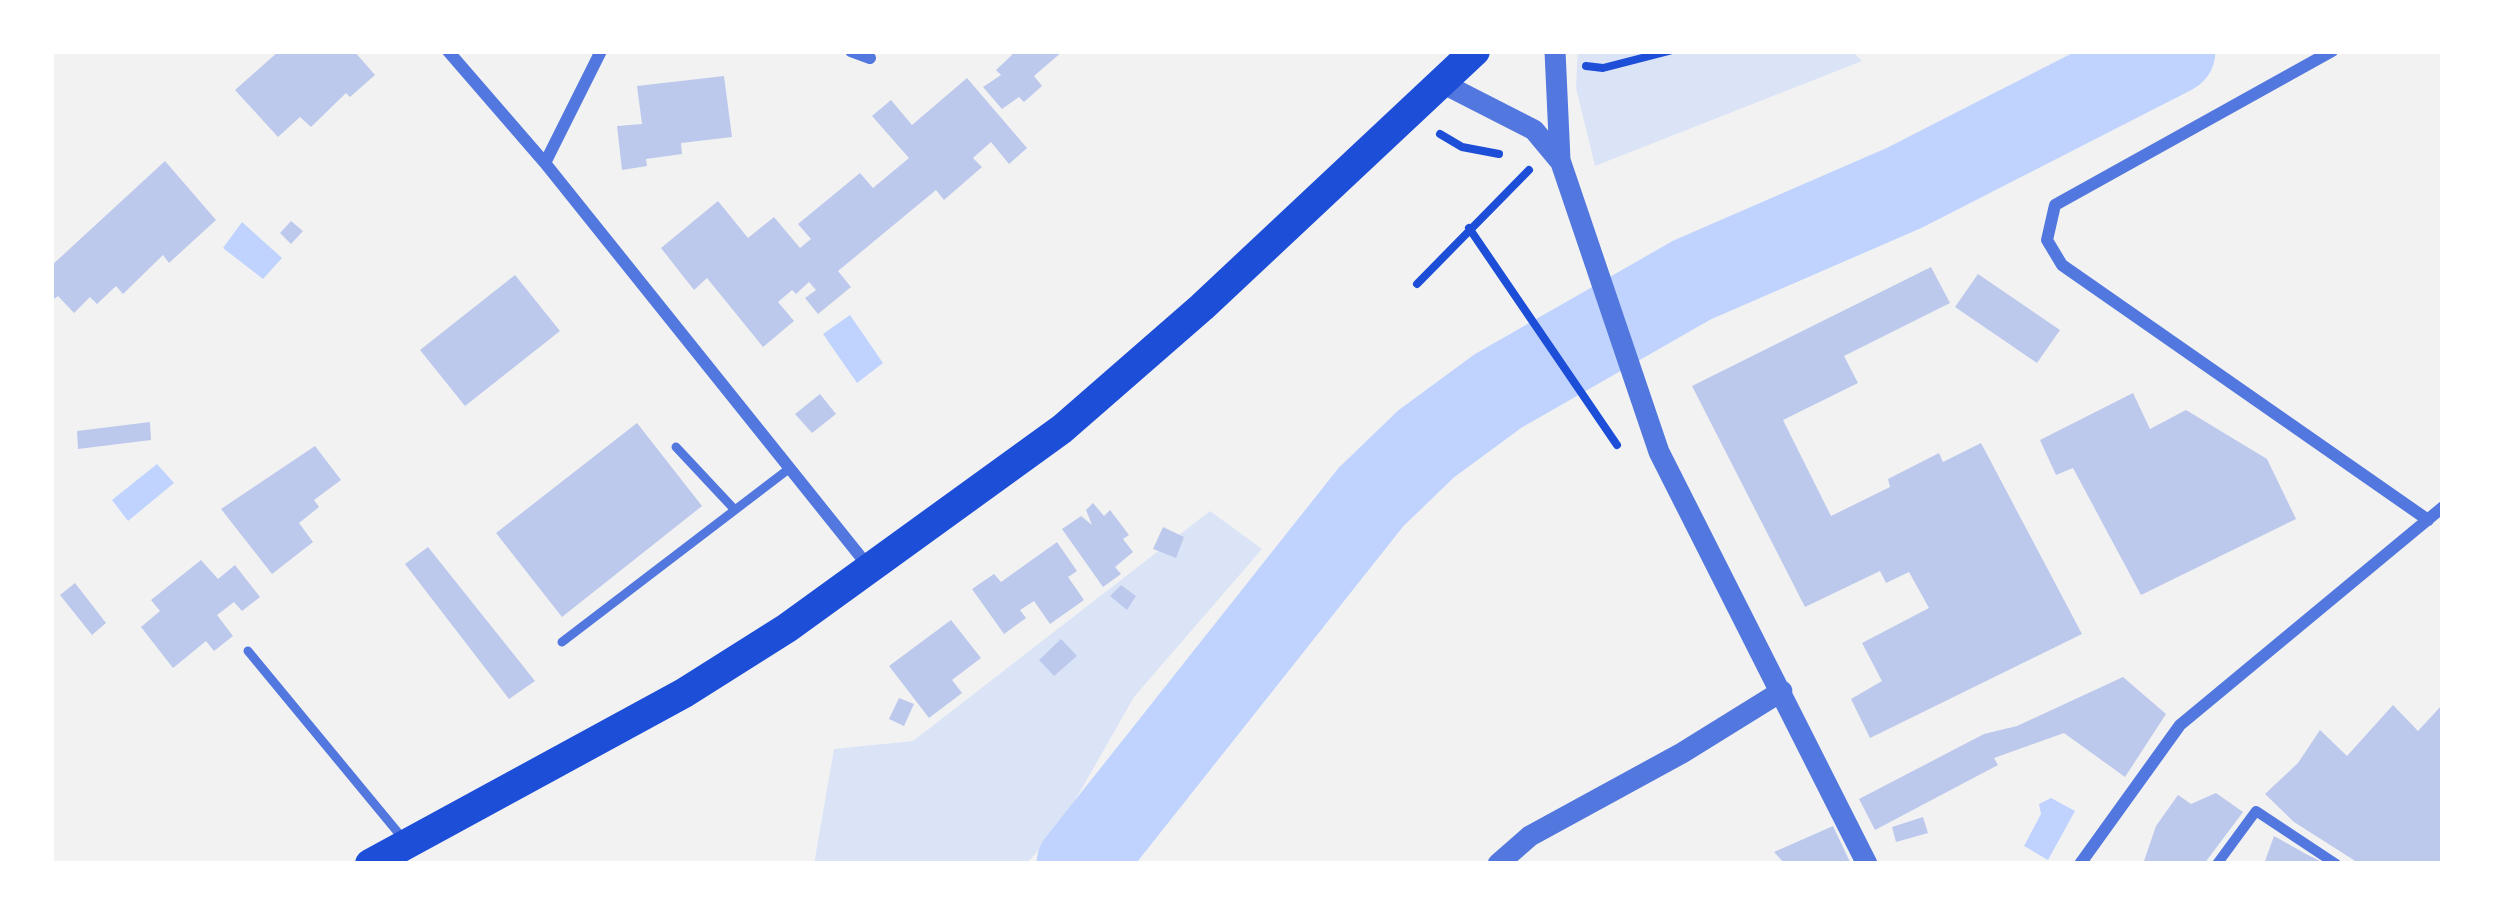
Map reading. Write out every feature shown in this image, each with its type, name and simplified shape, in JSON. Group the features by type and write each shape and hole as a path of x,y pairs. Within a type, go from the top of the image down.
{"main road":[{"path":"370,864 684,693 870,568 1062,429 1475,51"}],"street":[{"path":"448,51 545,163 870,568"},
{"path":"545,163 601,51"},
{"path":"851,51 870,58"},
{"path":"2332,51 2055,206 2047,240 2062,265 2428,520"},
{"path":"1555,57 1560,160 1659,452 1868,864"},
{"path":"1442,83 1534,130 1560,160"},
{"path":"2080,864 2180,725 2443,507"},
{"path":"1498,864 1530,836 1682,753 1782,691"},
{"path":"2218,864 2256,812 2336,864"}],"lane":[{"path":"676,447 735,510"},
{"path":"562,642 790,467"},
{"path":"248,651 408,845"}],"path":[{"path":"1555,57 1603,68 1669,51"},
{"path":"1407,116 1462,147 1530,165 1528,174 1417,284"},
{"path":"1469,228 1626,458"}],"shaded area":[{"path":"1578,51 1852,51 1862,61 1595,166 1576,88"},
{"path":"1210,511 1262,549 1134,697 1061,825 1026,864 814,864 834,749 913,741"}],"water":[{"path":"242,222 282,258 263,279 223,248"},
{"path":"850,315 883,363 857,383 823,334"},
{"path":"157,464 174,483 128,521 112,500"},
{"path":"2051,798 2075,811 2048,860 2024,846 2041,814 2039,804"}],"building":[{"path":"279,51 354,51 375,75 350,97 346,93 311,127 300,117 278,137 235,90"},
{"path":"1009,51 1063,51 1034,76 1042,86 1024,102 1019,97 1002,109 983,87 1001,75 996,70 1012,55"},
{"path":"724,76 732,137 681,143 682,154 646,159 647,166 622,170 617,126 642,124 637,86"},
{"path":"967,78 1027,148 1009,164 991,142 973,158 982,167 944,200 936,190 838,271 851,287 818,314 805,298 816,290 809,282 796,294 792,290 778,302 794,321 763,347 707,278 694,290 661,248 718,201 748,238 774,217 800,248 811,239 798,224 860,173 873,188 909,158 872,116 891,100 912,125"},
{"path":"165,161 216,220 169,263 163,255 123,294 116,286 97,304 90,297 74,313 58,296 54,299 51,266"},
{"path":"291,221 303,231 291,244 280,233"},
{"path":"1931,267 1950,303 1844,356 1858,383 1783,420 1831,516 1890,487 1888,479 1939,453 1943,462 1981,443 2082,634 1870,738 1851,699 1882,681 1862,643 1929,608 1909,572 1886,583 1880,571 1805,607 1692,386"},
{"path":"1978,274 2060,330 2037,363 1955,307"},
{"path":"515,275 560,331 465,406 420,350"},
{"path":"2133,393 2150,429 2186,410 2267,459 2296,519 2141,595 2073,468 2056,475 2040,440"},
{"path":"820,394 836,414 812,433 795,414"},
{"path":"150,422 151,440 78,449 77,431"},
{"path":"637,423 702,506 562,617 496,533"},
{"path":"315,446 341,480 314,500 319,507 299,523 313,542 272,574 221,509"},
{"path":"1093,503 1104,516 1110,510 1129,535 1123,539 1133,552 1115,567 1121,574 1103,587 1062,529 1081,516 1092,525 1086,510"},
{"path":"1163,527 1184,537 1176,558 1153,549"},
{"path":"1057,542 1077,571 1068,577 1084,600 1050,624 1034,601 1020,610 1026,618 1004,634 972,589 994,574 1001,582"},
{"path":"428,547 535,681 509,699 405,564"},
{"path":"201,560 218,579 235,565 260,597 242,611 234,602 217,615 233,636 214,651 206,641 173,668 141,627 160,611 151,600"},
{"path":"75,583 106,623 92,635 60,595"},
{"path":"1121,585 1136,596 1127,610 1110,596"},
{"path":"951,620 981,658 952,680 962,693 929,718 889,666"},
{"path":"1061,639 1077,656 1054,676 1039,660"},
{"path":"2123,677 2166,714 2125,777 2064,733 1994,758 1998,765 1875,830 1859,799 1984,734 2017,726"},
{"path":"899,698 914,704 904,726 889,719"},
{"path":"2443,704 2443,864 2360,864 2294,822 2265,794 2298,763 2320,730 2347,756 2393,705 2418,731"},
{"path":"2216,793 2243,812 2204,864 2144,861 2156,826 2178,795 2191,804"},
{"path":"1923,817 1928,833 1896,842 1892,827"},
{"path":"1833,826 1851,864 1785,864 1774,852"},
{"path":"2274,836 2306,854 2326,864 2264,864"}],"waterway":[{"path":"1080,864 1371,497 1426,444 1498,391 1692,280 1904,188 2172,51"}]}
